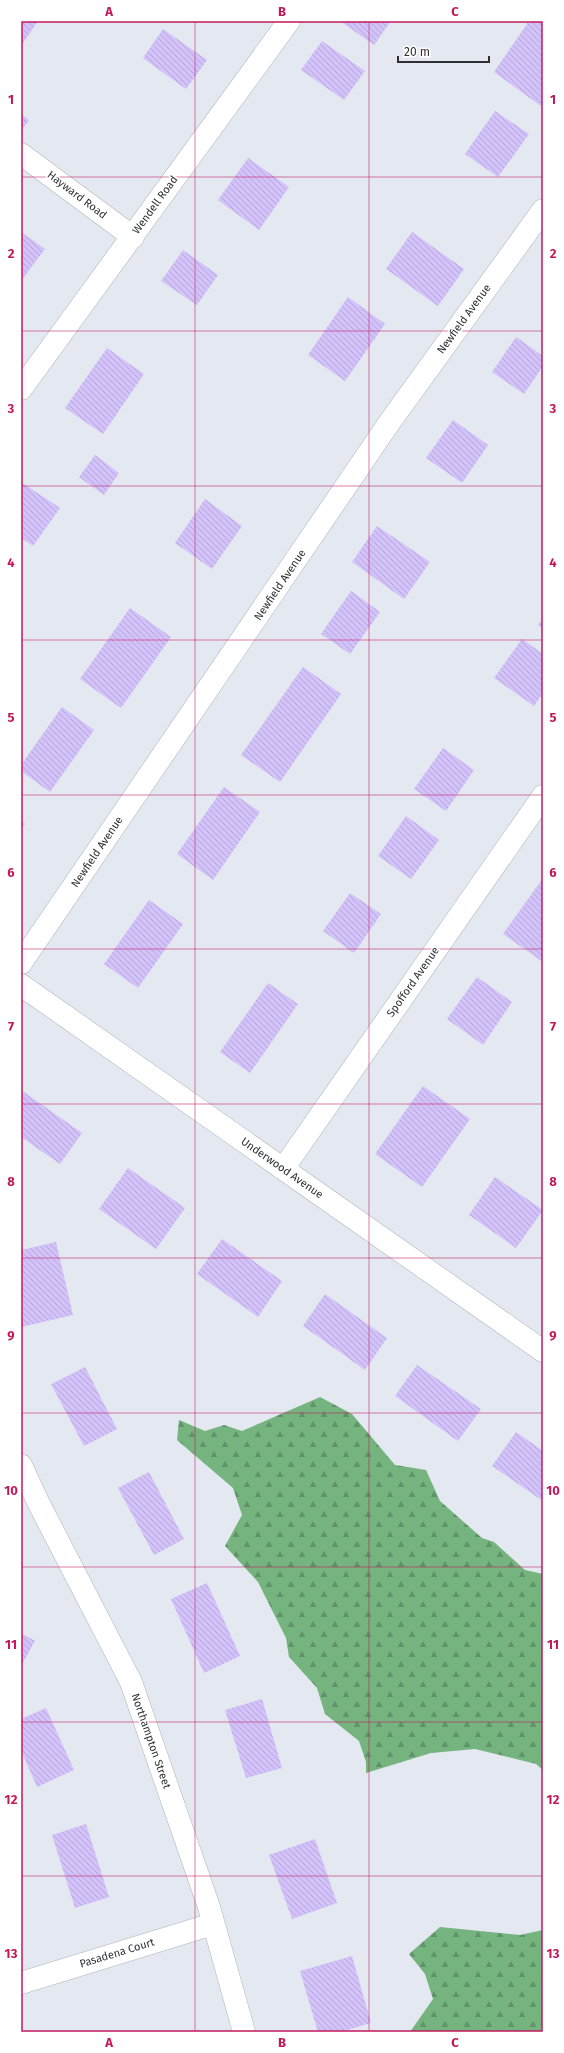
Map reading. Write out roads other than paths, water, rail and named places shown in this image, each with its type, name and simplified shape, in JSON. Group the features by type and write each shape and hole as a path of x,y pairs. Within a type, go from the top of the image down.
{"street":[{"name":"Wendell Road","path":"21,389 289,21"},
{"name":"Hayward Road","path":"21,154 133,237"},
{"name":"Newfield Avenue","path":"21,963 389,423 543,210"},
{"name":"Spofford Avenue","path":"283,1169 543,796"},
{"name":"Underwood Avenue","path":"21,985 543,1350"},
{"name":"Northampton Street","path":"21,1465 27,1494 131,1682 213,1924 244,2032"},
{"name":"Pasadena Court","path":"21,1983 213,1924"}]}
